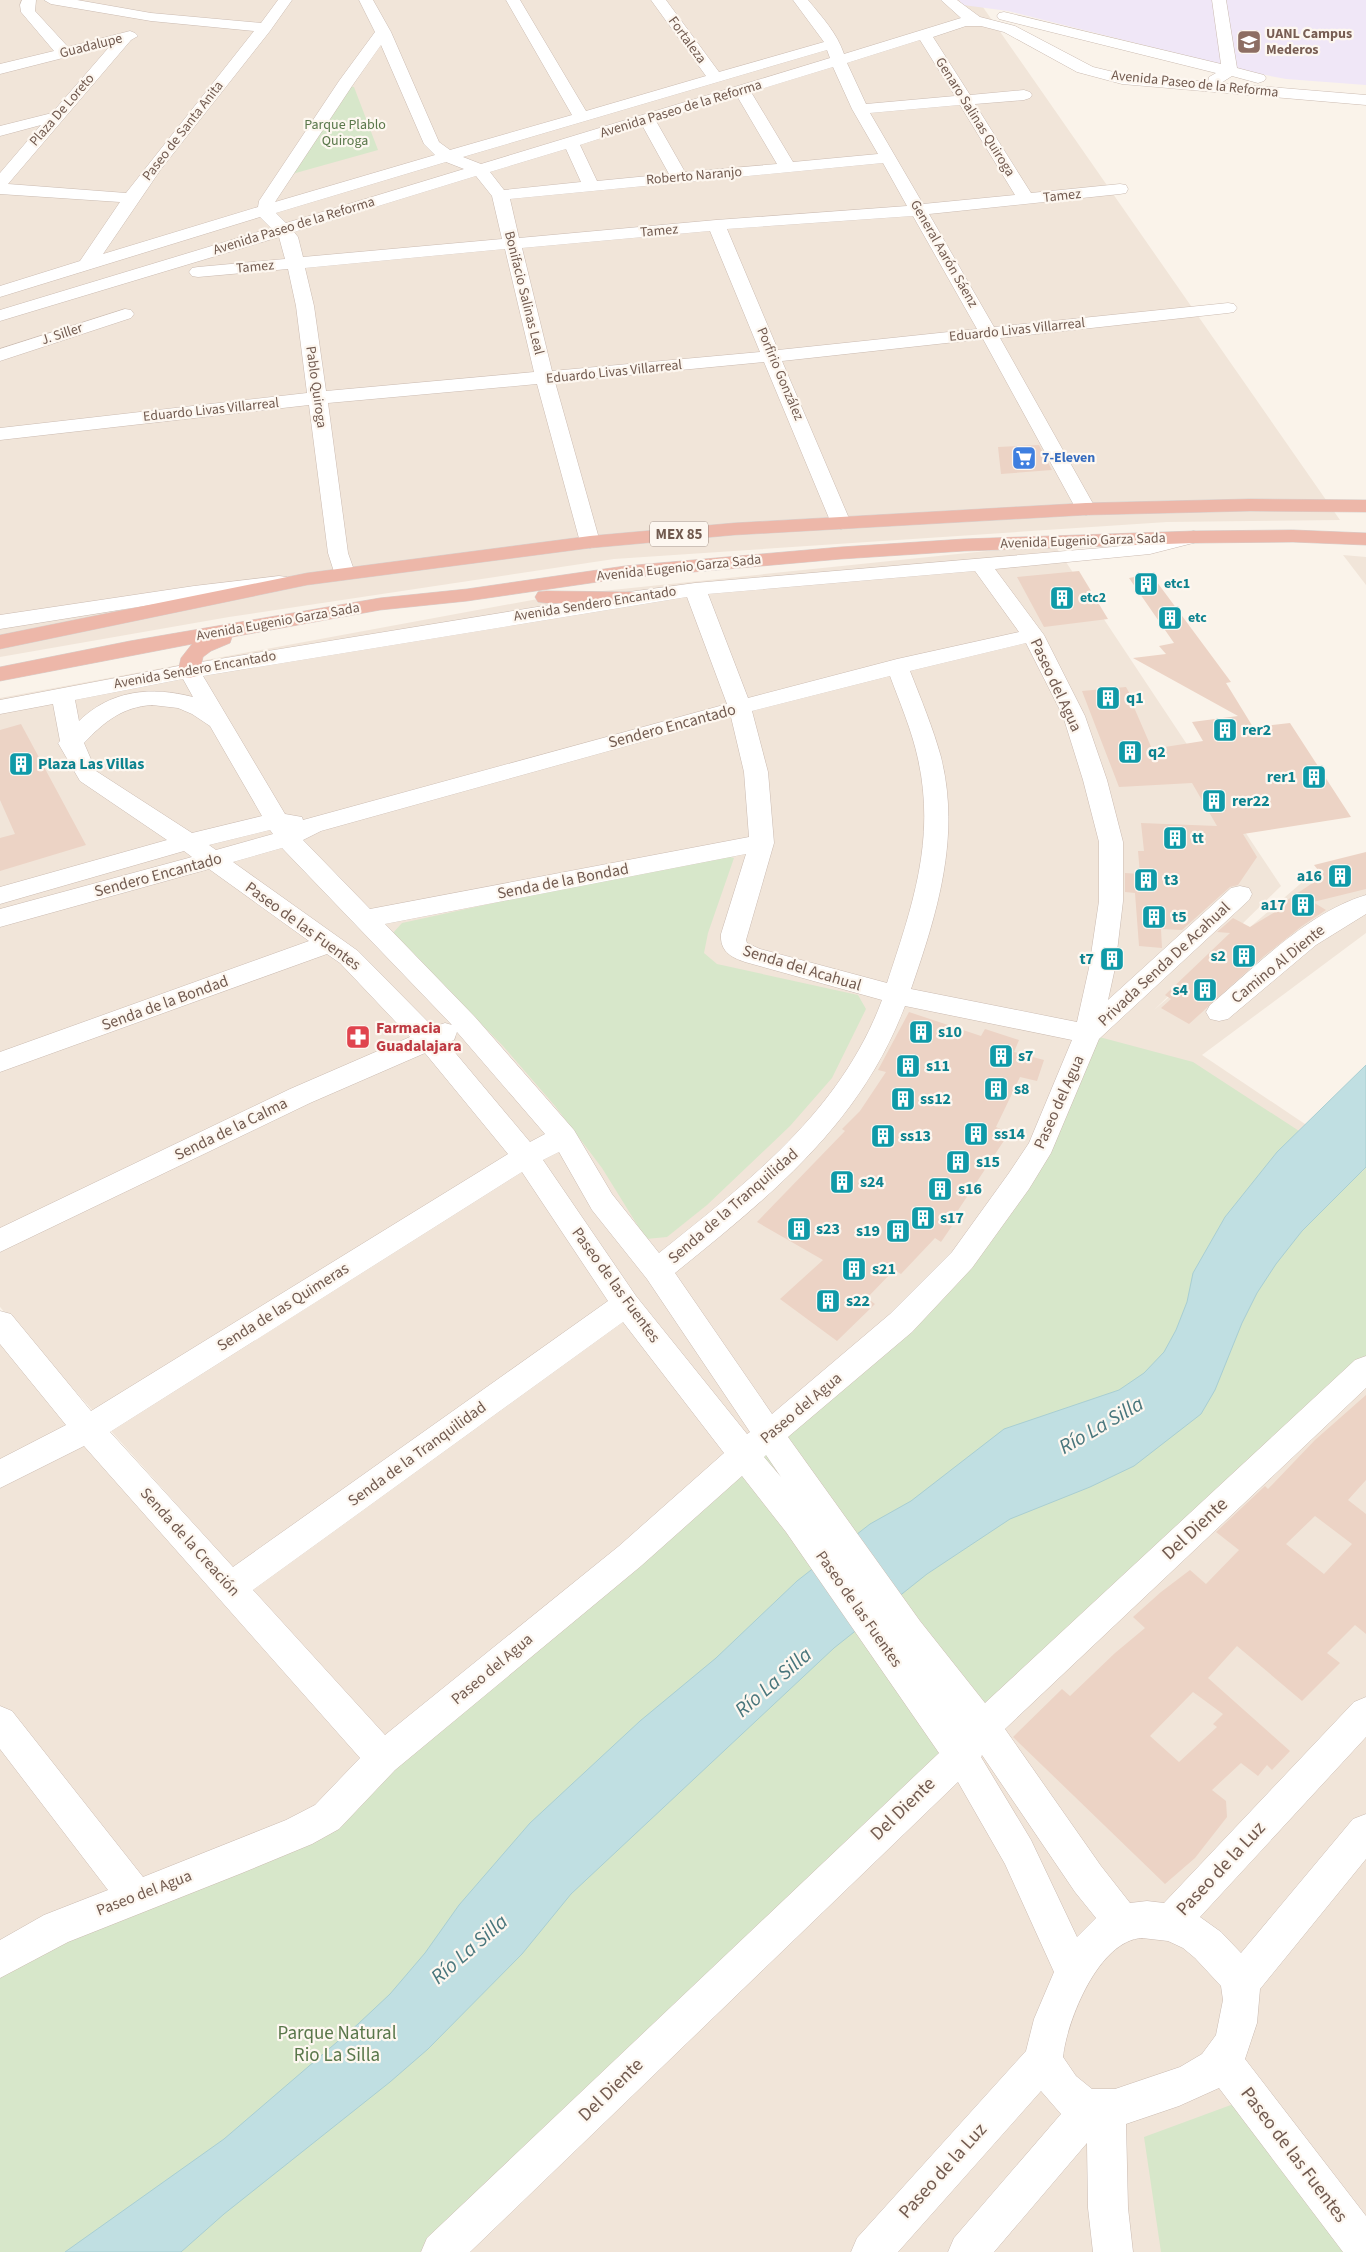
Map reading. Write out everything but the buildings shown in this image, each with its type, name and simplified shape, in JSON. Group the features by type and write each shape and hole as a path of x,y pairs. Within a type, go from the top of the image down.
{"highway":[{"name":"Avenida Eugenio Garza Sada","path":"0,642 308,578 590,542 842,522 1086,509 1250,505 1366,506"},
{"path":"1293,536 1321,530 1366,526"},
{"name":"Avenida Eugenio Garza Sada","path":"0,674 130,648 380,604 467,595 624,572 841,553 964,545 1194,537 1293,536 1366,539"},
{"path":"467,595 629,598"},
{"path":"189,671 189,660 199,649 246,629"}],"street":[{"path":"29,0 27,5 28,12 65,52"},
{"path":"51,0 113,12 182,21 265,28"},
{"name":"Paseo de Santa Anita","path":"86,266 131,198 285,0"},
{"path":"366,0 384,32 432,144 448,157"},
{"path":"513,0 582,118"},
{"name":"Fortaleza","path":"658,0 716,79"},
{"name":"General Aarón Sáenz","path":"800,0 824,29 860,109 920,210 1086,509"},
{"path":"948,0 961,12 976,21"},
{"path":"1198,87 1230,71 1219,0"},
{"name":"Avenida Paseo de la Reforma","path":"904,24 931,16 961,12 994,14 1026,20 1285,84 1366,93"},
{"name":"Guadalupe","path":"0,69 125,38 182,21"},
{"name":"Avenida Paseo de la Reforma","path":"0,316 742,91 955,24 976,21 994,22 1009,28 1076,66 1128,80 1366,100"},
{"path":"268,211 266,201 384,32"},
{"path":"1053,53 1051,47 1055,39 1077,33"},
{"name":"Genaro Salinas Quiroga","path":"924,34 1027,200"},
{"name":"Plaza De Loreto","path":"0,183 125,38"},
{"name":"Avenida Paseo de la Reforma","path":"0,292 448,157 850,39"},
{"path":"742,91 788,168"},
{"path":"860,109 1024,95"},
{"path":"0,131 58,116"},
{"path":"647,119 679,177"},
{"path":"571,143 591,186"},
{"name":"Bonifacio Salinas Leal","path":"448,157 480,170 500,195 545,379 590,542"},
{"name":"Roberto Naranjo","path":"500,195 888,158"},
{"path":"0,189 131,198"},
{"name":"Tamez","path":"198,272 716,225 920,210 1120,189"},
{"name":"Pablo Quiroga","path":"268,211 267,214 289,237 305,306 338,553 344,573"},
{"name":"Porfirio González","path":"716,225 842,522"},
{"name":"Eduardo Livas Villarreal","path":"0,434 318,398 545,379 1228,308"},
{"name":"J. Siller","path":"0,355 125,314"},
{"name":"Avenida Sendero Encantado","path":"0,707 189,671 629,598 695,589 1113,553 1150,548 1194,537"},
{"name":"Paseo del Agua","path":"0,1960 57,1928 135,1896 229,1861 299,1832 327,1817 383,1758 630,1556 745,1454 770,1436 901,1323 962,1260 1019,1181 1041,1146 1088,1034 1102,968 1112,902 1111,842 1095,780 1074,716 1033,635 980,564"},
{"name":"Avenida Eugenio Garza Sada","path":"0,622 194,592 308,578"},
{"name":"Senda del Acahual","path":"695,589 740,708 756,772 762,843 734,934 733,943 737,950 897,995 1088,1034"},
{"name":"Sendero Encantado","path":"0,896 188,842 312,825 740,708 763,700 897,666 1033,635"},
{"name":"Senda de la Tranquilidad","path":"657,1272 749,1197 800,1149 841,1102 864,1066 897,995 932,875 935,817 932,770 897,666"},
{"name":"Paseo de las Fuentes","path":"189,671 282,829 466,1024 564,1137 602,1202 657,1272 770,1436 807,1513 897,1639 1018,1852 1074,1973"},
{"name":"Paseo de las Fuentes","path":"63,695 70,743 77,760 88,776 188,842 350,957 429,1040 526,1156 626,1304 745,1454 807,1513"},
{"path":"70,743 107,710 123,702 140,698 180,701 198,707 221,723"},
{"name":"Sendero Encantado","path":"0,918 212,860 282,829"},
{"name":"Senda de la Bondad","path":"365,919 762,843"},
{"name":"Privada Senda De Acahual","path":"1088,1034 1240,894"},
{"name":"Camino Al Diente","path":"1218,1012 1304,940 1332,921 1366,904"},
{"name":"Senda de la Bondad","path":"0,1062 330,943"},
{"name":"Senda de la Calma","path":"0,1241 300,1096 466,1024"},
{"name":"Senda de las Quimeras","path":"0,1474 88,1429 526,1156 564,1137"},
{"name":"Senda de la Tranquilidad","path":"231,1587 626,1304"},
{"name":"Senda de la Creación","path":"0,1323 88,1429 383,1758"},
{"name":"Del Diente","path":"441,2252 961,1754 983,1727 1366,1369"},
{"name":"Paseo de las Fuentes","path":"897,1639 983,1727 1088,1879 1123,1923"},
{"name":"Paseo de la Luz","path":"871,2252 1044,2059 1047,2034 1074,1973 1102,1937 1123,1923 1147,1918 1171,1922 1366,1713"},
{"path":"0,1722 135,1896"},
{"path":"1240,1984 1366,1830"},
{"path":"968,2252 1098,2110 1185,2083 1223,2061 1234,2038 1241,2013 1242,1998 1240,1984 1210,1947 1194,1934 1171,1922"},
{"path":"1044,2059 1052,2077 1060,2087 1071,2096 1098,2110"},
{"name":"Paseo de las Fuentes","path":"1223,2061 1366,2249"},
{"path":"1098,2110 1113,2252"}],"shaded area":[{"path":"0,0 978,0 1340,520 1167,522 614,559 229,617 0,657"},
{"name":"UANL Campus Mederos","path":"959,0 1366,0 1366,85 1286,79 1255,73 1008,11 963,5"},
{"path":"1054,544 1281,886 1154,1010 1307,878 1366,859 1366,933 1202,1055 1366,1165 1366,2252 0,2252 0,1320 239,1574 0,1307 0,698 554,596"},
{"path":"1343,555 1366,557 1366,585"}],"green space":[{"name":"Parque Plablo Quiroga","path":"347,86 354,87 378,150 285,176"},
{"path":"719,854 734,858 708,933 704,953 717,964 858,995 866,1009 832,1078 790,1126 707,1205 667,1237 646,1239 602,1168 555,1106 503,1046 392,934 402,923"},
{"name":"Parque Natural Rio La Silla","path":"1088,1034 1193,1062 1362,1172 1366,1167 1366,1367 934,1764 420,2252 0,2252 0,1964 313,1818 825,1402 1019,1181"},
{"path":"1239,2102 1354,2252 1161,2252 1144,2137"}],"water":[{"name":"Río La Silla","path":"1366,1065 1366,1167 1302,1231 1276,1264 1257,1293 1242,1323 1215,1390 1201,1414 1134,1466 1090,1487 1010,1519 927,1574 834,1648 571,1894 522,1954 428,2049 390,2082 224,2214 181,2252 65,2252 224,2139 358,2024 390,1994 425,1953 459,1905 530,1823 640,1721 716,1658 797,1581 870,1524 911,1501 1004,1429 1119,1390 1144,1373 1164,1352 1176,1330 1187,1302 1193,1273 1225,1217 1277,1152"}],"place":[{"name":"UANL Campus Mederos","path":"1249,42"},
{"name":"7-Eleven","path":"1024,458"},
{"name":"etc1","path":"1146,584"},
{"name":"etc2","path":"1062,598"},
{"name":"etc","path":"1170,618"},
{"name":"q1","path":"1108,698"},
{"name":"rer2","path":"1225,730"},
{"name":"q2","path":"1130,752"},
{"name":"Plaza Las Villas","path":"21,764"},
{"name":"rer1","path":"1314,777"},
{"name":"rer22","path":"1214,801"},
{"name":"tt","path":"1175,838"},
{"name":"a16","path":"1340,876"},
{"name":"t3","path":"1146,880"},
{"name":"a17","path":"1303,905"},
{"name":"t5","path":"1154,917"},
{"name":"s2","path":"1244,956"},
{"name":"t7","path":"1112,959"},
{"name":"s4","path":"1205,990"},
{"name":"s10","path":"921,1032"},
{"name":"Farmacia Guadalajara","path":"358,1037"},
{"name":"s7","path":"1001,1056"},
{"name":"s11","path":"908,1066"},
{"name":"s8","path":"996,1089"},
{"name":"ss12","path":"903,1099"},
{"name":"ss14","path":"976,1134"},
{"name":"ss13","path":"883,1136"},
{"name":"s15","path":"958,1162"},
{"name":"s24","path":"842,1182"},
{"name":"s16","path":"940,1189"},
{"name":"s17","path":"923,1218"},
{"name":"s23","path":"799,1229"},
{"name":"s19","path":"898,1231"},
{"name":"s21","path":"854,1269"},
{"name":"s22","path":"828,1301"}]}
